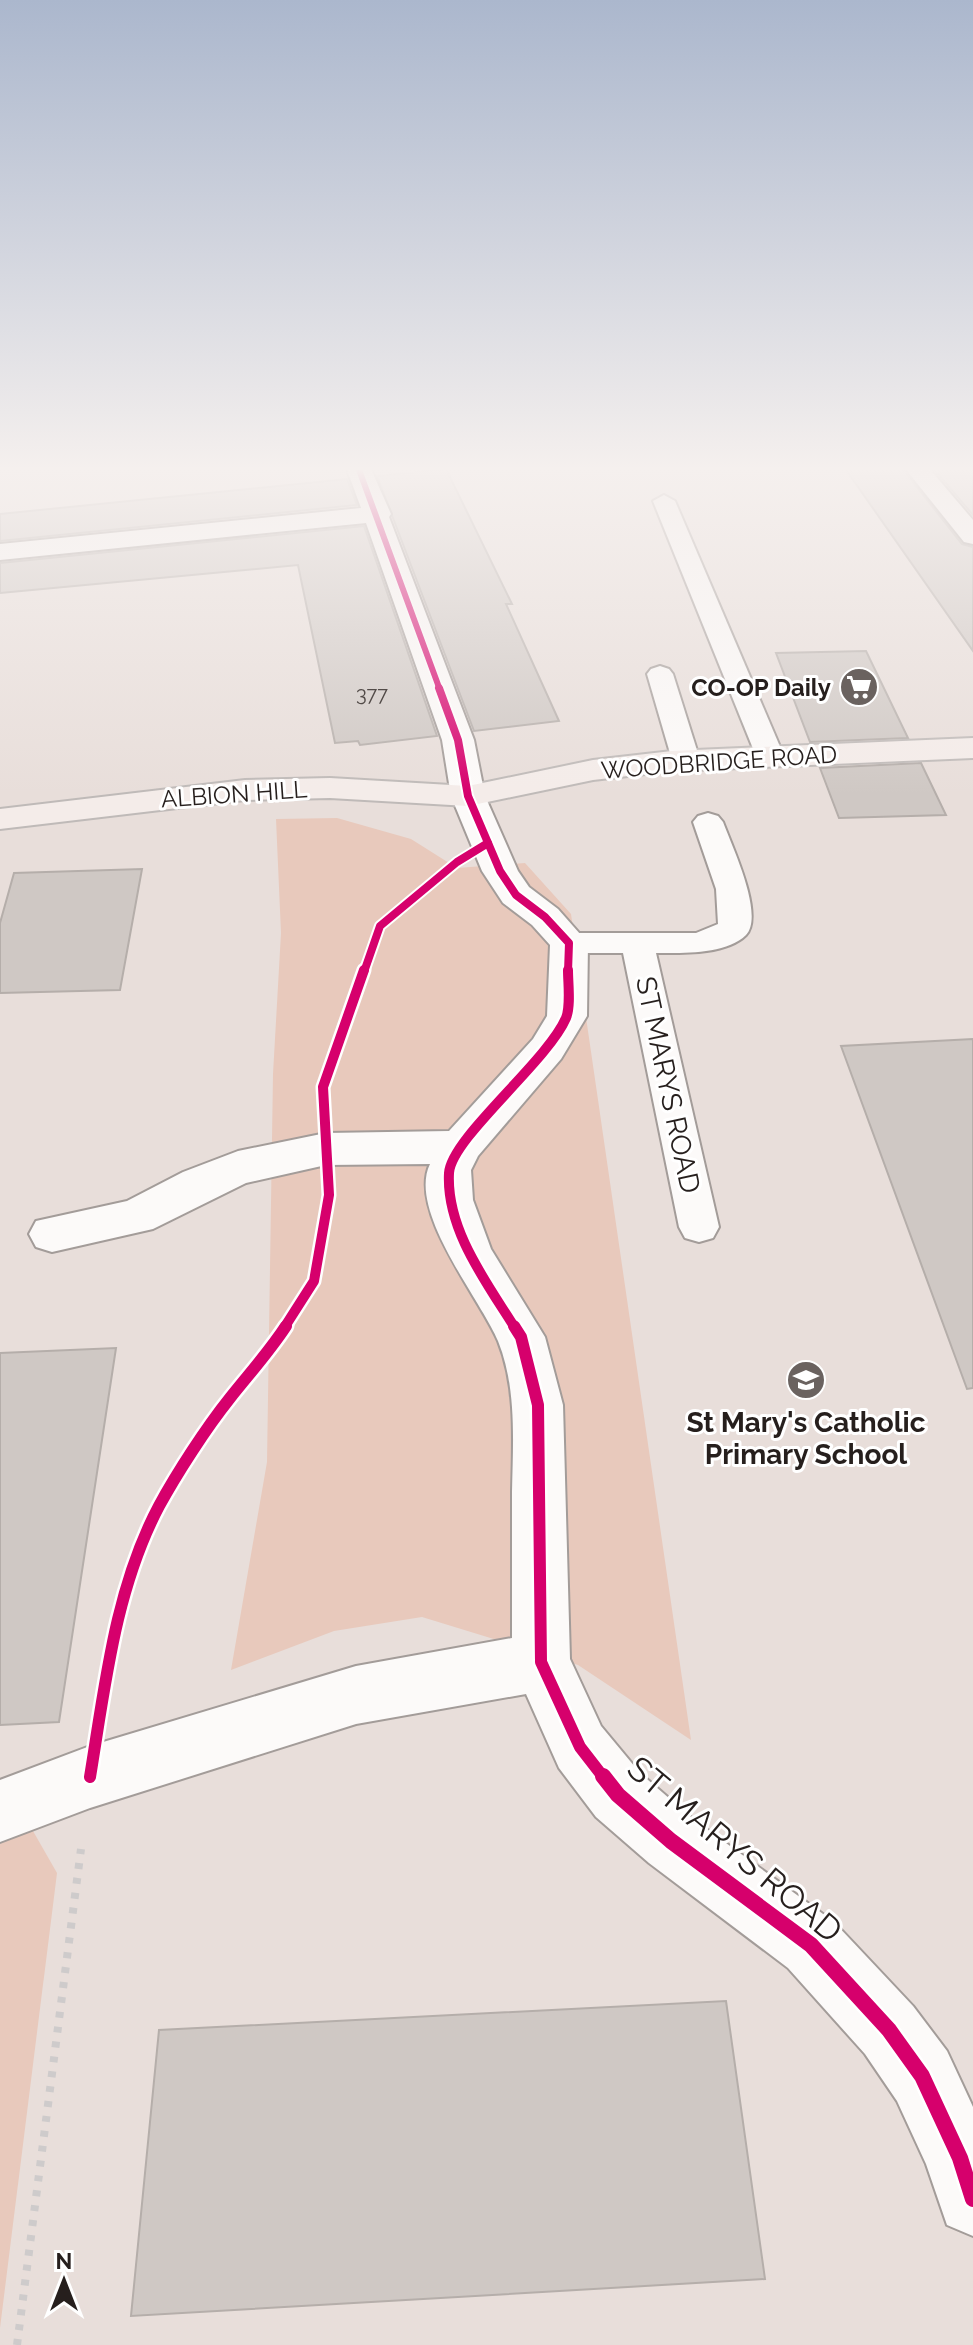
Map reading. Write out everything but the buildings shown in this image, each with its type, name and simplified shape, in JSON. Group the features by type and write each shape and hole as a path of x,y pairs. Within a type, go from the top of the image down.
{"main road":[{"name":"WOODBRIDGE ROAD","path":"468,796 593,770 686,760 973,748"},
{"name":"ALBION HILL","path":"0,819 254,789 330,788 468,796"}],"street":[{"path":"400,576 458,740 468,796 500,871 516,895 545,917 569,943"},
{"name":"ST MARYS ROAD","path":"569,943 567,1016 547,1049 460,1147 449,1170 451,1200 470,1255 521,1337 538,1405 541,1662 580,1747 618,1795 671,1841 811,1945 889,2030 922,2076 960,2158 973,2199"},
{"path":"52,1234 137,1217 199,1184 238,1168 296,1155 326,1149 460,1147"},
{"path":"0,1811 90,1777 356,1695 541,1662"}],"lane":[{"path":"695,576 770,756"},
{"path":"660,674 686,760"},
{"name":"ST MARYS ROAD","path":"569,943 700,943 733,930 737,913 708,822"},
{"name":"ST MARYS ROAD","path":"637,943 699,1227"}],"path":[{"path":"17,2345 90,1777"}],"shaded area":[{"path":"337,818 411,839 457,868 525,863 571,914 691,1740 578,1665 422,1617 334,1631 231,1670 267,1462 273,1074 281,933 276,819"},
{"path":"17,1803 57,1873 0,2328 0,1811"}],"cycle path":[{"path":"398,576 458,740 468,796 500,871 516,895 545,917 569,943 567,1016 547,1049 460,1147 449,1170 451,1200 470,1255 521,1337 538,1405 541,1662 580,1747 618,1795 671,1841 811,1945 889,2030 922,2076 960,2158 973,2199"},
{"path":"90,1777 111,1649 129,1578 159,1506 228,1400 269,1352 314,1281 329,1195 323,1087 380,926 457,862 488,843"}],"place":[{"name":"CO-OP Daily","path":"859,687"},
{"name":"St Mary's Catholic Primary School","path":"806,1380"}]}
